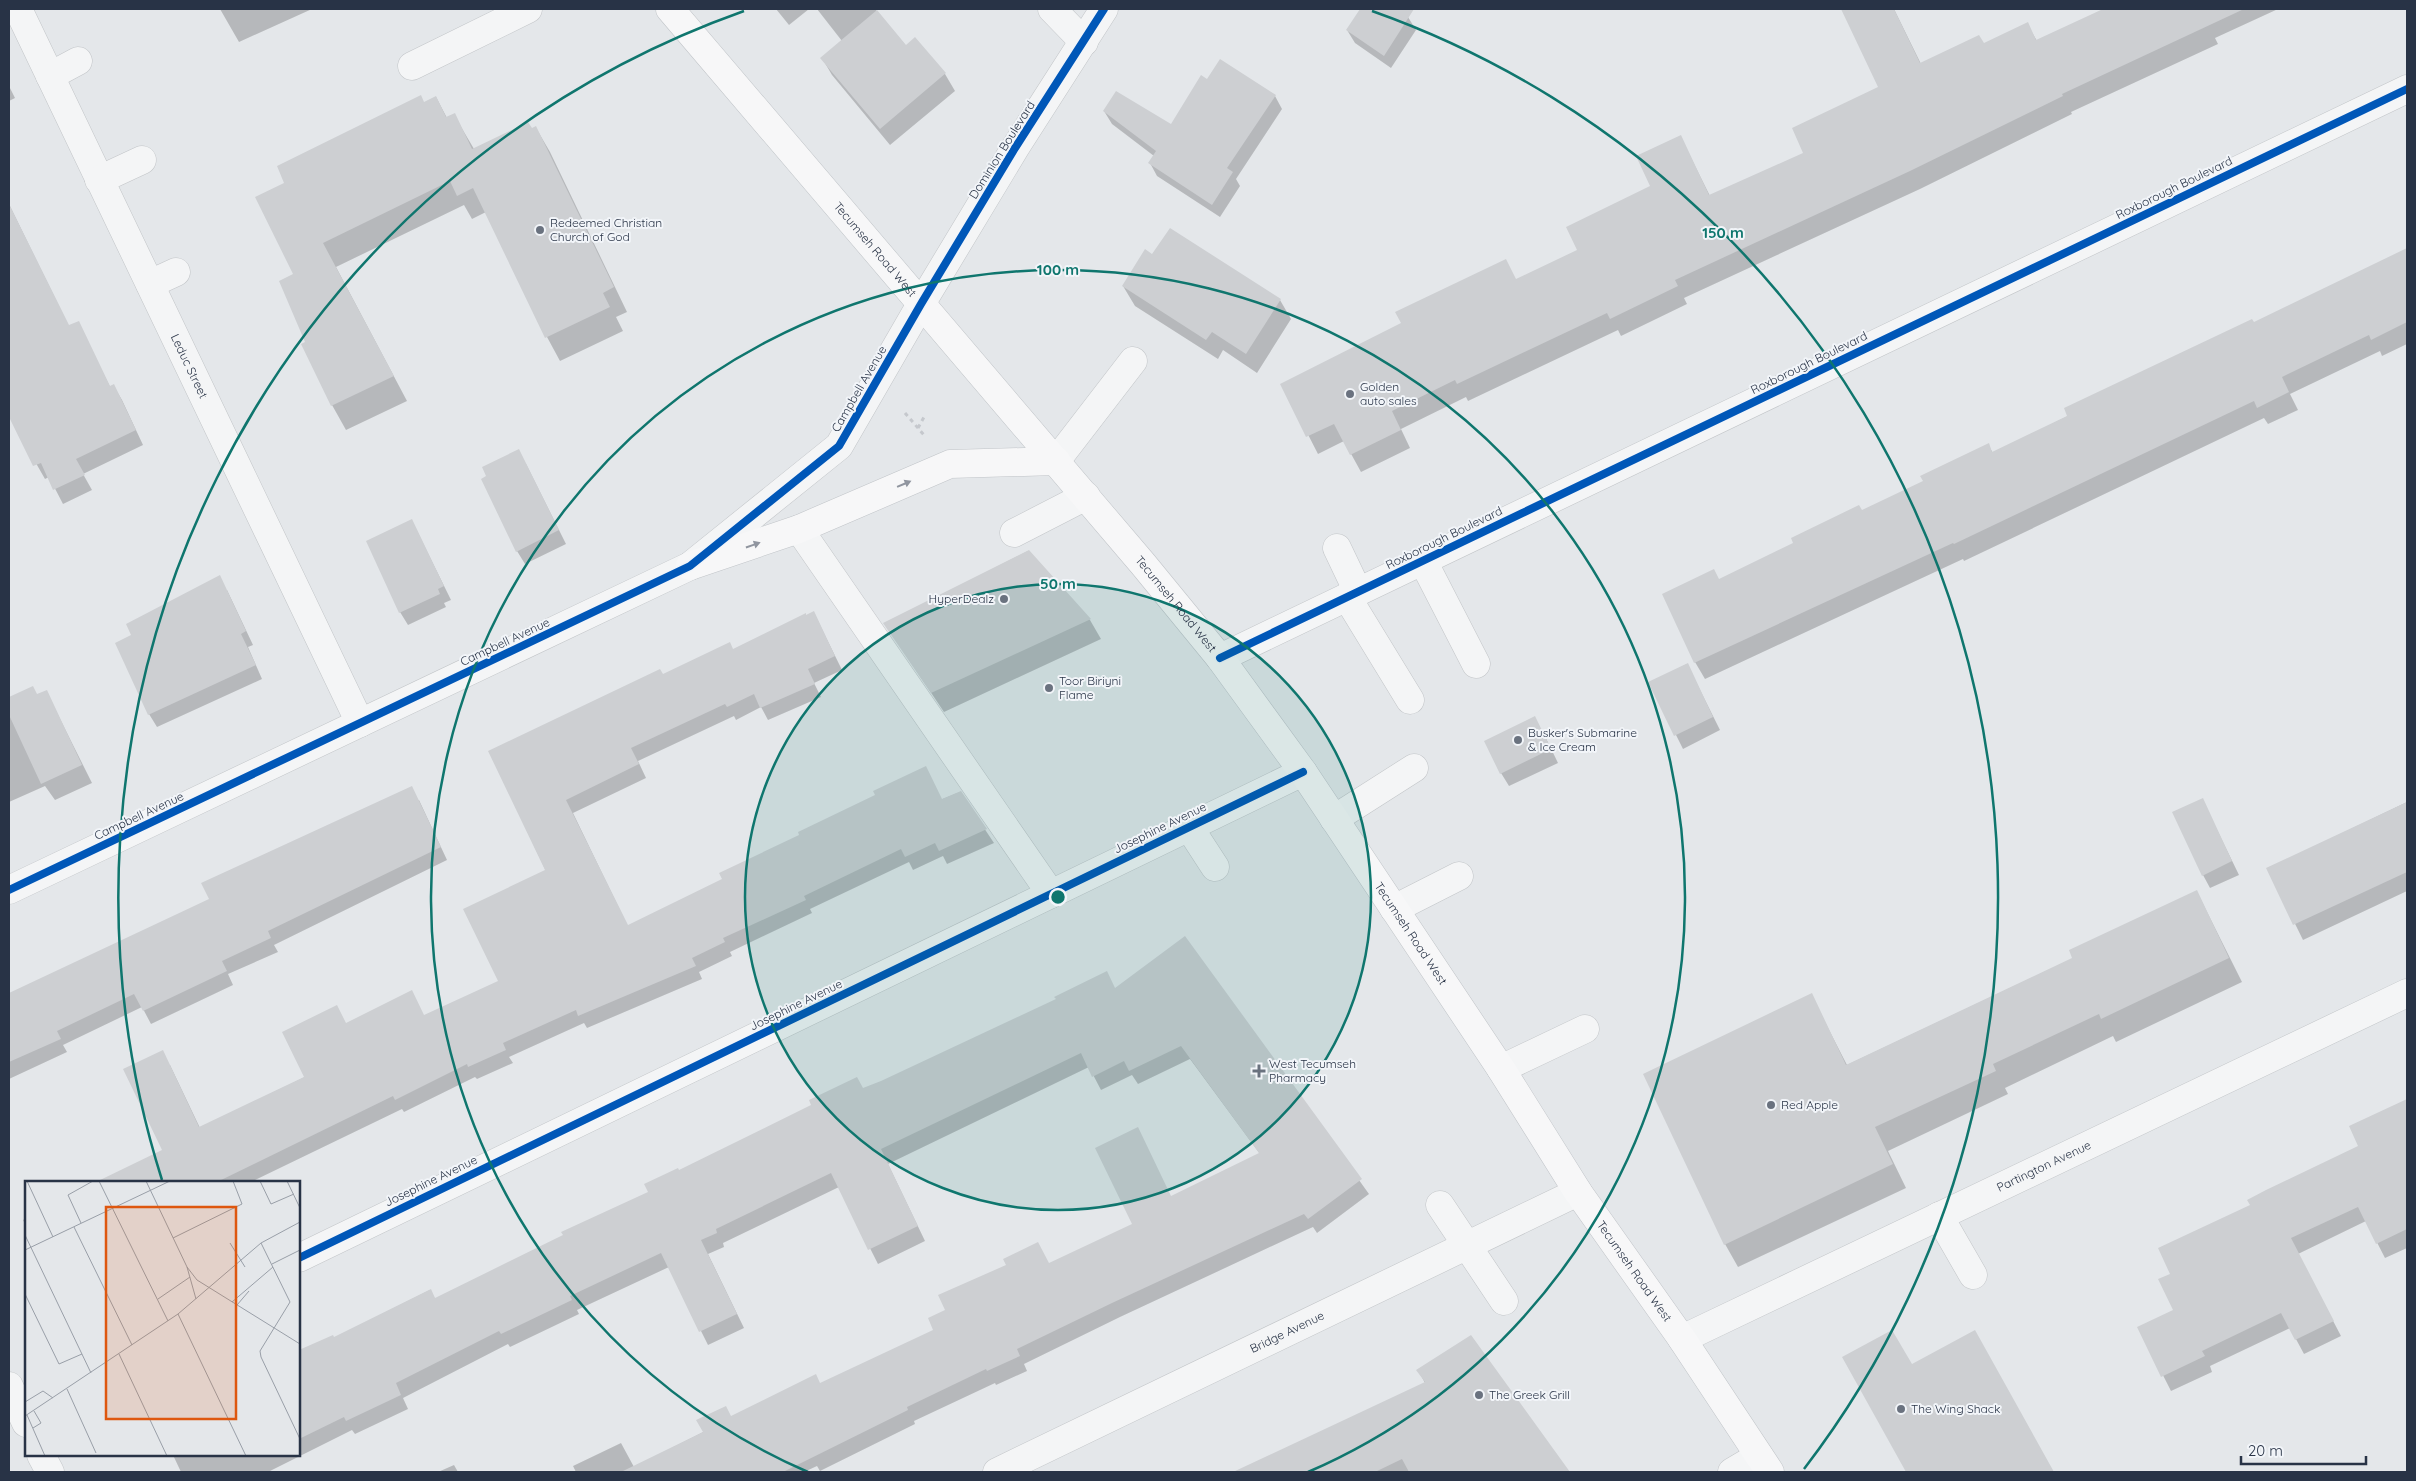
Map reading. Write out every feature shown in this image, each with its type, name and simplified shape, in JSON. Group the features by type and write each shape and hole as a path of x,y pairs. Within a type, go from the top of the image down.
{"main road":[{"name":"Tecumseh Road West","path":"670,9 1086,496 1220,658 1303,772 1500,1069 1578,1192 1682,1339 1764,1464"},
{"path":"690,566 799,529 950,464 1056,461"}],"street":[{"name":"Leduc Street","path":"18,9 360,723"},
{"path":"412,66 528,9"},
{"path":"1052,9 1084,42"},
{"name":"Dominion Boulevard","path":"921,304 1015,148 1104,9"},
{"path":"50,76 78,61"},
{"name":"Roxborough Boulevard","path":"1220,658 2407,89"},
{"path":"99,180 142,160"},
{"path":"150,284 176,272"},
{"name":"Campbell Avenue","path":"9,890 690,566 839,446 921,304"},
{"path":"1056,461 1133,362"},
{"path":"1014,533 1086,496"},
{"path":"799,529 1051,894"},
{"path":"1337,548 1352,595 1410,700"},
{"path":"1422,561 1476,664"},
{"path":"1334,819 1414,768"},
{"name":"Josephine Avenue","path":"300,1258 1303,772"},
{"path":"1189,827 1215,867"},
{"path":"1394,909 1460,876"},
{"name":"Partington Avenue","path":"1682,1339 2407,994"},
{"path":"1500,1069 1585,1029"},
{"name":"Bridge Avenue","path":"997,1472 1578,1192"},
{"path":"1440,1206 1504,1301"},
{"path":"1939,1216 1973,1275"},
{"path":"14,1393 25,1420"},
{"path":"42,1456 50,1472"},
{"path":"1732,1472 1764,1464"}],"path":[{"path":"918,428 924,417"}],"building":[{"path":"1360,9 1414,9 1384,56 1346,30"},
{"path":"1841,9 1894,9 1920,63 1979,35 1984,43 2028,22 2036,40 2103,9 2244,9 2062,94 2063,96 1910,171 1675,280 1678,286 1610,319 1607,313 1457,384 1455,380 1392,411 1401,430 1350,455 1334,424 1306,437 1280,384 1401,323 1395,312 1506,259 1516,279 1577,250 1566,227 1650,186 1636,156 1681,135 1709,195 1803,153 1792,128 1878,87"},
{"path":"877,10 906,45 915,37 946,73 880,129 820,58"},
{"path":"1220,59 1276,95 1227,168 1233,172 1212,205 1148,163 1156,151 1103,111 1116,91 1171,124 1201,75 1207,79"},
{"name":"Redeemed Christian Church of God","path":"421,95 424,102 436,96 446,117 455,113 472,149 528,122 532,128 536,126 614,287 603,293 610,307 545,338 473,188 457,196 450,181 323,243 394,376 331,406 301,344 305,342 279,281 293,274 255,197 284,183 277,166"},
{"path":"9,204 69,325 79,321 110,386 114,384 136,430 76,459 85,475 53,490 41,463 33,466 9,417"},
{"path":"1170,228 1281,299 1246,354 1212,332 1206,340 1122,286 1145,249 1152,254"},
{"path":"2407,248 2407,322 2371,340 2369,335 2282,377 2289,392 2257,408 2254,401 1954,544 1694,663 1662,594 1714,569 1719,579 1793,543 1791,538 1859,505 1862,510 1923,481 1920,476 1989,443 1992,452 2067,416 2064,408 2252,319 2254,322"},
{"path":"519,449 559,530 516,552 481,479 486,476 482,467"},
{"path":"412,519 444,586 438,589 440,594 399,613 366,541"},
{"path":"1029,550 1091,619 931,693 883,623"},
{"path":"220,575 246,631 241,634 256,665 148,715 115,643 131,635 126,624"},
{"path":"814,611 835,656 808,669 815,684 760,708 754,694 727,707 725,704 631,748 639,764 566,800 628,925 722,879 719,873 799,835 798,832 875,795 873,791 926,766 942,799 961,791 987,829 939,851 935,843 905,857 901,849 804,896 806,900 723,938 725,942 692,958 696,966 578,1016 576,1010 503,1043 506,1050 468,1067 467,1064 395,1100 393,1096 219,1181 98,1181 162,1150 123,1069 163,1050 199,1127 304,1077 282,1032 337,1005 346,1023 412,990 424,1015 498,981 463,909 545,870 488,751 660,669 663,674 730,642 733,649 806,613 806,615"},
{"path":"1688,663 1713,717 1674,736 1648,682"},
{"path":"33,686 37,694 47,690 82,765 41,784 9,715 9,697"},
{"path":"1535,716 1551,749 1500,774 1484,741"},
{"path":"412,786 441,847 268,931 271,938 222,961 227,971 143,1011 134,994 57,1031 61,1039 9,1062 9,993 209,899 201,883"},
{"path":"2203,798 2232,861 2202,876 2172,812"},
{"path":"2407,802 2407,872 2293,925 2266,868"},
{"path":"2197,890 2229,958 2101,1019 2099,1014 1993,1064 1996,1071 1875,1127 1893,1164 1724,1245 1643,1074 1812,993 1846,1065 2072,958 2069,950"},
{"path":"1185,936 1362,1179 1308,1219 1304,1214 1112,1303 1017,1349 1020,1356 987,1371 986,1369 907,1407 908,1410 783,1472 621,1472 703,1432 696,1420 726,1406 731,1416 816,1374 820,1383 933,1330 928,1318 945,1310 938,1295 1006,1265 1003,1259 1038,1242 1049,1263 1132,1224 1095,1148 1138,1127 1171,1196 1259,1153 1181,1046 1129,1071 1124,1061 1092,1077 1081,1053 881,1149 918,1226 868,1250 831,1173 716,1229 717,1233 701,1240 737,1314 699,1332 661,1253 570,1296 572,1300 501,1334 499,1331 396,1383 401,1395 346,1421 344,1417 300,1439 300,1350 333,1335 334,1337 431,1289 435,1298 563,1235 561,1232 648,1192 644,1184 678,1168 679,1170 811,1105 809,1100 857,1077 863,1088 881,1081 1056,999 1054,997 1107,971 1115,988"},
{"path":"2407,1099 2407,1229 2376,1244 2358,1207 2291,1238 2334,1321 2295,1340 2281,1313 2202,1351 2205,1356 2161,1377 2137,1327 2173,1310 2158,1279 2170,1274 2158,1248 2250,1205 2247,1200 2358,1146 2349,1126"},
{"path":"1892,1330 1912,1364 1975,1330 2054,1472 1906,1472 1842,1357"},
{"path":"1471,1335 1570,1472 1409,1472 1402,1459 1375,1472 1233,1472 1425,1382 1416,1370"}],"cycle path":[{"path":"9,890 690,566 839,446 921,304 1015,148 1104,9"},
{"path":"1220,658 2407,89"},
{"path":"300,1258 1303,772"}],"place":[{"name":"Redeemed Christian Church of God","path":"540,230"},
{"name":"Golden auto sales","path":"1350,394"},
{"name":"HyperDealz","path":"1004,599"},
{"name":"Toor Biriyni Flame","path":"1049,688"},
{"name":"Busker's Submarine & Ice Cream","path":"1518,740"},
{"name":"West Tecumseh Pharmacy","path":"1259,1071"},
{"name":"Red Apple","path":"1771,1105"},
{"name":"The Greek Grill","path":"1479,1395"},
{"name":"The Wing Shack","path":"1901,1409"}]}
